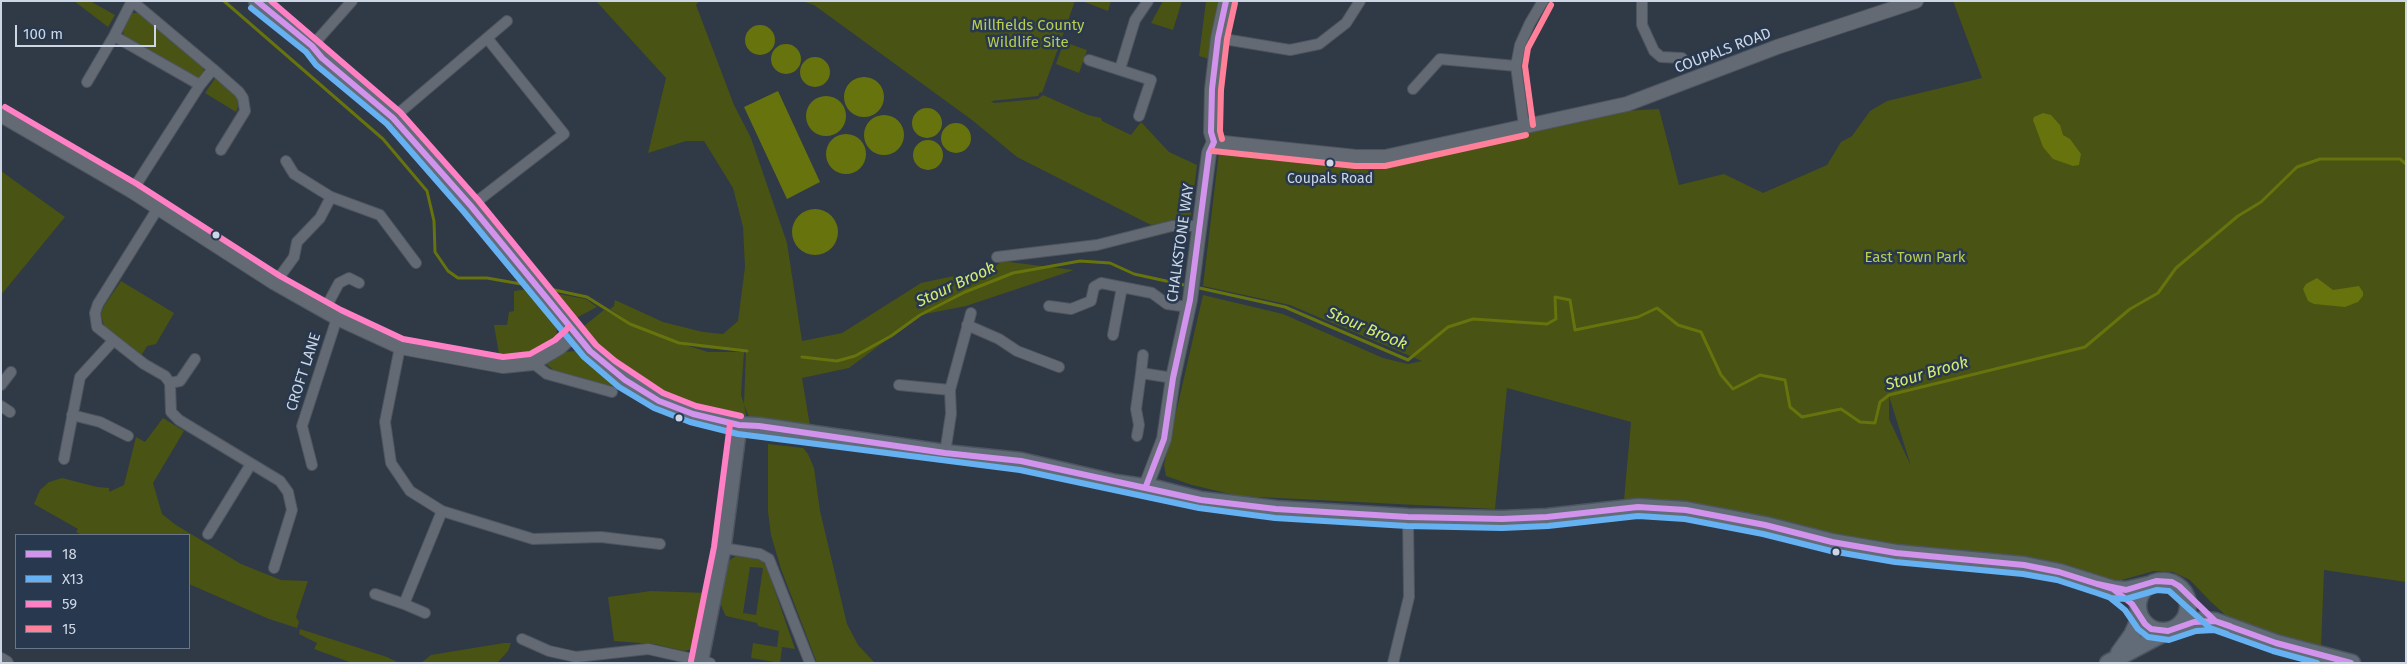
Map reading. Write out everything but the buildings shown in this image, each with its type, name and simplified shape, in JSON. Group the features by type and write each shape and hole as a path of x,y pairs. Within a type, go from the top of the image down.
{"main road":[{"path":"257,1 312,46 322,58 393,118 471,206 575,333 609,368 638,389 659,401 694,414 739,425 759,426 1021,461 1116,483 1146,486 1201,500 1276,509 1408,517 1511,519 1638,507 1686,510 1765,525 1832,542 1896,553 2024,565 2067,575 2113,589 2126,590 2164,580 2179,586 2215,621"},
{"path":"704,662 723,548 739,425"},
{"path":"2110,661 2132,635 2139,614 2139,597 2148,585"},
{"path":"2113,589 2152,629 2173,628 2202,620 2215,621 2276,643 2352,663"},
{"path":"2110,661 2173,628 2184,620 2189,606 2185,592"}],"street":[{"path":"87,82 132,1 213,69 239,92 243,98 245,111 221,150"},
{"path":"312,46 352,1"},
{"path":"1120,69 1135,20 1148,1"},
{"name":"CHALKSTONE WAY","path":"1146,486 1164,439 1189,304 1209,153 1214,142 1211,132 1212,89 1218,38 1226,1"},
{"path":"1218,38 1290,50 1319,44 1346,23 1360,1"},
{"path":"1524,126 1516,66 1520,45 1543,1"},
{"path":"1642,1 1642,25 1654,51 1661,57 1682,58"},
{"name":"COUPALS ROAD","path":"1214,142 1356,157 1385,157 1627,104 1777,47 1916,1"},
{"path":"393,118 507,22"},
{"path":"114,36 200,85"},
{"path":"471,206 564,134 487,38"},
{"path":"1413,89 1440,59 1516,66"},
{"path":"1089,60 1151,80 1139,116"},
{"path":"132,191 200,85 213,69"},
{"path":"1,114 132,191 276,283 337,318 400,347 503,366 533,363 560,347 575,333"},
{"path":"286,161 294,174 331,197 380,215 416,263"},
{"path":"276,283 294,257 297,242 320,218 331,197"},
{"path":"158,208 98,304 95,313 98,327 112,341 144,364 165,376 170,383 172,412 179,420 280,481 288,492 292,510 289,527 274,568"},
{"path":"997,257 1096,245 1172,226 1200,226"},
{"path":"324,311 339,283 349,278 359,283"},
{"path":"1049,306 1071,309 1091,301 1094,287 1101,283 1152,293 1167,304 1189,304"},
{"path":"1113,335 1122,288"},
{"path":"945,452 951,414 950,390 971,313"},
{"name":"CROFT LANE","path":"312,465 302,426 337,318"},
{"path":"967,325 999,339 1017,351 1060,367"},
{"path":"64,459 80,377 112,341"},
{"path":"400,347 385,422 391,463 410,492 442,511 533,539 601,537 660,544"},
{"path":"1137,436 1136,409 1143,355"},
{"path":"170,383 180,381 195,359"},
{"path":"533,363 547,374 612,392"},
{"path":"1,385 11,372"},
{"path":"1141,373 1174,378"},
{"path":"899,385 950,390"},
{"path":"72,415 100,422 128,436"},
{"path":"208,534 251,464"},
{"path":"404,604 442,511"},
{"path":"1393,663 1409,596 1408,517"},
{"path":"723,548 760,554 769,559 810,663"},
{"path":"374,594 425,613"},
{"path":"522,639 549,651 576,657 648,649 704,662"},
{"path":"1,660 6,663"}],"green space":[{"path":"74,1 90,1 115,15 108,27"},
{"path":"596,1 699,1 696,5 734,105 751,138 787,243 802,341 842,333 921,283 995,267 1001,261 1074,270 966,306 920,315 849,368 802,378 810,426 750,419 744,405 747,419 697,407 638,379 603,352 586,334 584,326 604,310 639,329 610,309 614,306 615,300 663,322 703,332 723,334 738,321 745,267 743,227 733,188 704,141 686,141 648,153 666,78","holes":["679,343 702,348 746,351 744,404 741,395 744,352 708,352"]},
{"name":"Millfields County Wildlife Site","path":"802,1 1075,1 1042,93 1040,92 1038,96 991,101 994,103 1038,99 1043,95 1088,115 1101,118 1102,121 1131,135 1141,122 1169,152 1197,165 1190,221 1151,225 1017,157 972,120 814,5"},
{"path":"1082,1 1111,1 1108,11"},
{"path":"1163,1 1182,1 1173,30 1151,23"},
{"path":"1206,1 1218,1 1209,59 1199,56"},
{"name":"East Town Park","path":"1953,1 2406,1 2406,582 2324,570 2321,649 2318,652 2230,619 2190,580 2173,572 2154,571 2118,581 2046,561 1992,554 1899,548 1638,507 1624,500 1631,422 1507,388 1495,509 1239,496 1192,485 1166,476 1164,465 1203,295 1283,314 1383,358 1408,364 1422,361 1290,305 1203,286 1219,152 1385,165 1623,111 1659,109 1679,185 1724,174 1763,193 1827,165 1841,142 1852,136 1870,111 1887,101 1982,78","holes":["1889,396 1910,464 1889,419"]},
{"path":"131,13 138,13 202,65 204,69 202,77 198,79 124,38 123,27"},
{"path":"1064,42 1087,50 1079,73 1056,64"},
{"path":"216,77 236,94 239,104 236,112 205,93"},
{"path":"1,171 65,217 1,295"},
{"path":"121,281 174,313 156,344 147,346 141,356 104,326 101,314 104,306"},
{"path":"530,289 554,322 557,331 556,337 537,351 499,354 494,325 507,325 509,312 514,311 514,291"},
{"path":"553,293 586,299 597,307 574,319"},
{"path":"575,351 622,385 621,388 556,372 546,364 564,352"},
{"path":"163,418 184,431 153,483 162,514 176,525 241,564 281,580 308,581 296,617 299,622 297,628 269,619 190,584 190,534 80,534 76,532 78,529 34,504 40,490 49,482 62,478 97,487 109,488 109,492 124,485 136,437 145,442"},
{"path":"768,444 803,448 808,454 814,468 820,511 847,624 858,645 875,663 817,663 781,569 771,535 768,512"},
{"path":"737,555 762,561 767,568 795,649 782,647 780,663 751,658 753,643 777,647 779,631 758,626 757,623 726,616 720,602 727,562","holes":["750,567 763,568 756,615 743,613"]},
{"path":"651,591 708,593 696,648 684,651 654,644 614,641 608,597"},
{"path":"300,629 387,657 399,663 352,663 314,649 317,643 299,634"},
{"path":"511,643 508,651 497,663 421,663 431,655"}],"shaded area":[{"path":"760,25 771,29 775,40 771,51 760,55 749,51 745,40 749,29"},
{"path":"786,44 797,48 801,59 797,70 786,74 775,70 771,59 775,48"},
{"path":"815,57 826,61 830,72 826,83 815,87 804,83 800,72 804,61"},
{"path":"868,77 875,80 881,86 884,97 883,105 875,114 868,117 860,117 853,114 845,105 844,93 847,86 856,78"},
{"path":"778,91 820,182 787,199 744,107"},
{"path":"830,96 837,99 843,105 846,116 845,124 837,133 830,136 822,136 815,133 807,124 806,112 809,105 818,97"},
{"path":"927,108 938,112 942,123 938,134 927,138 916,134 912,123 916,112"},
{"path":"2043,113 2051,115 2060,125 2063,135 2070,139 2081,154 2079,165 2073,166 2053,159 2043,147 2033,120 2034,117"},
{"path":"888,115 895,118 901,124 904,135 903,143 895,152 888,155 880,155 873,152 865,143 864,131 867,124 876,116"},
{"path":"956,123 967,127 971,138 967,149 956,153 945,149 941,138 945,127"},
{"path":"850,134 857,137 863,143 866,154 865,162 857,171 850,174 842,174 835,171 827,162 826,150 829,143 838,135"},
{"path":"928,140 939,144 943,155 939,166 928,170 917,166 913,155 917,144"},
{"path":"815,209 828,213 834,219 838,232 834,245 828,251 815,255 802,251 796,245 792,232 796,219 802,213"},
{"path":"2317,278 2333,290 2359,286 2363,296 2358,302 2345,307 2314,304 2308,301 2303,289 2306,284"}],"waterway":[{"name":"Stour Brook","path":"224,1 383,139 427,191 434,221 435,252 448,271 458,278 487,278 527,285"},
{"name":"Stour Brook","path":"1195,287 1285,307 1408,360 1448,327 1473,319 1547,324 1556,319 1555,297 1570,300 1575,330 1638,317 1657,308 1678,325 1701,332 1721,375 1733,389 1760,375 1785,380 1790,407 1802,417 1841,409 1860,422 1875,423 1880,402 1889,395 2085,347 2130,309 2158,293 2176,268 2238,216 2261,202 2297,167 2320,159 2400,159 2406,164"},
{"name":"Stour Brook","path":"802,357 837,361 855,356 891,336 920,315 965,292 1013,273 1080,261 1110,263 1134,274 1189,286"},
{"name":"Stour Brook","path":"545,288 587,297 630,324 679,343 747,351"}],"transit line":[{"name":"18","path":"257,1 312,46 322,58 393,118 471,206 590,351 625,380 659,401 693,414 739,425 759,426 945,453 1021,461 1201,500 1276,509 1408,517 1502,519 1547,517 1638,507 1686,510 1765,525 1832,542 1896,553 2024,565 2059,572 2113,589 2132,604 2145,624 2151,629 2168,631 2194,622 2215,621 2276,643 2351,663"},
{"name":"59","path":"271,1 400,112 478,200 596,345 615,361 663,393 696,406 741,416"},
{"name":"18","path":"1146,486 1164,439 1173,378 1190,300 1209,153 1214,142 1211,132 1212,89 1218,38 1226,1"},
{"name":"15","path":"1222,139 1220,131 1221,90 1227,39 1235,3"},
{"name":"15","path":"1533,125 1525,66 1528,48 1551,5"},
{"name":"X13","path":"251,8 306,52 316,65 387,124 464,212 584,357 619,387 654,408 690,422 738,434 1020,470 1199,508 1275,518 1407,526 1502,528 1548,526 1638,516 1685,519 1763,534 1831,551 1895,562 2023,574 2057,580 2109,597 2125,610 2138,629 2148,637 2169,640 2196,631 2214,630 2273,651 2317,663"},
{"name":"59","path":"5,107 137,184 280,276 341,310 403,339 503,357 530,354 555,340 569,327"},
{"name":"15","path":"1213,151 1355,166 1385,166 1526,135"},
{"name":"59","path":"691,661 714,547 730,424"},
{"name":"18","path":"2097,584 2126,590 2156,581 2172,582 2179,586 2215,621 2230,626"},
{"name":"X13","path":"2094,592 2111,598 2126,599 2157,590 2169,591 2210,628 2227,634"}],"place":[{"name":"Coupals Road","path":"1330,163"}]}
